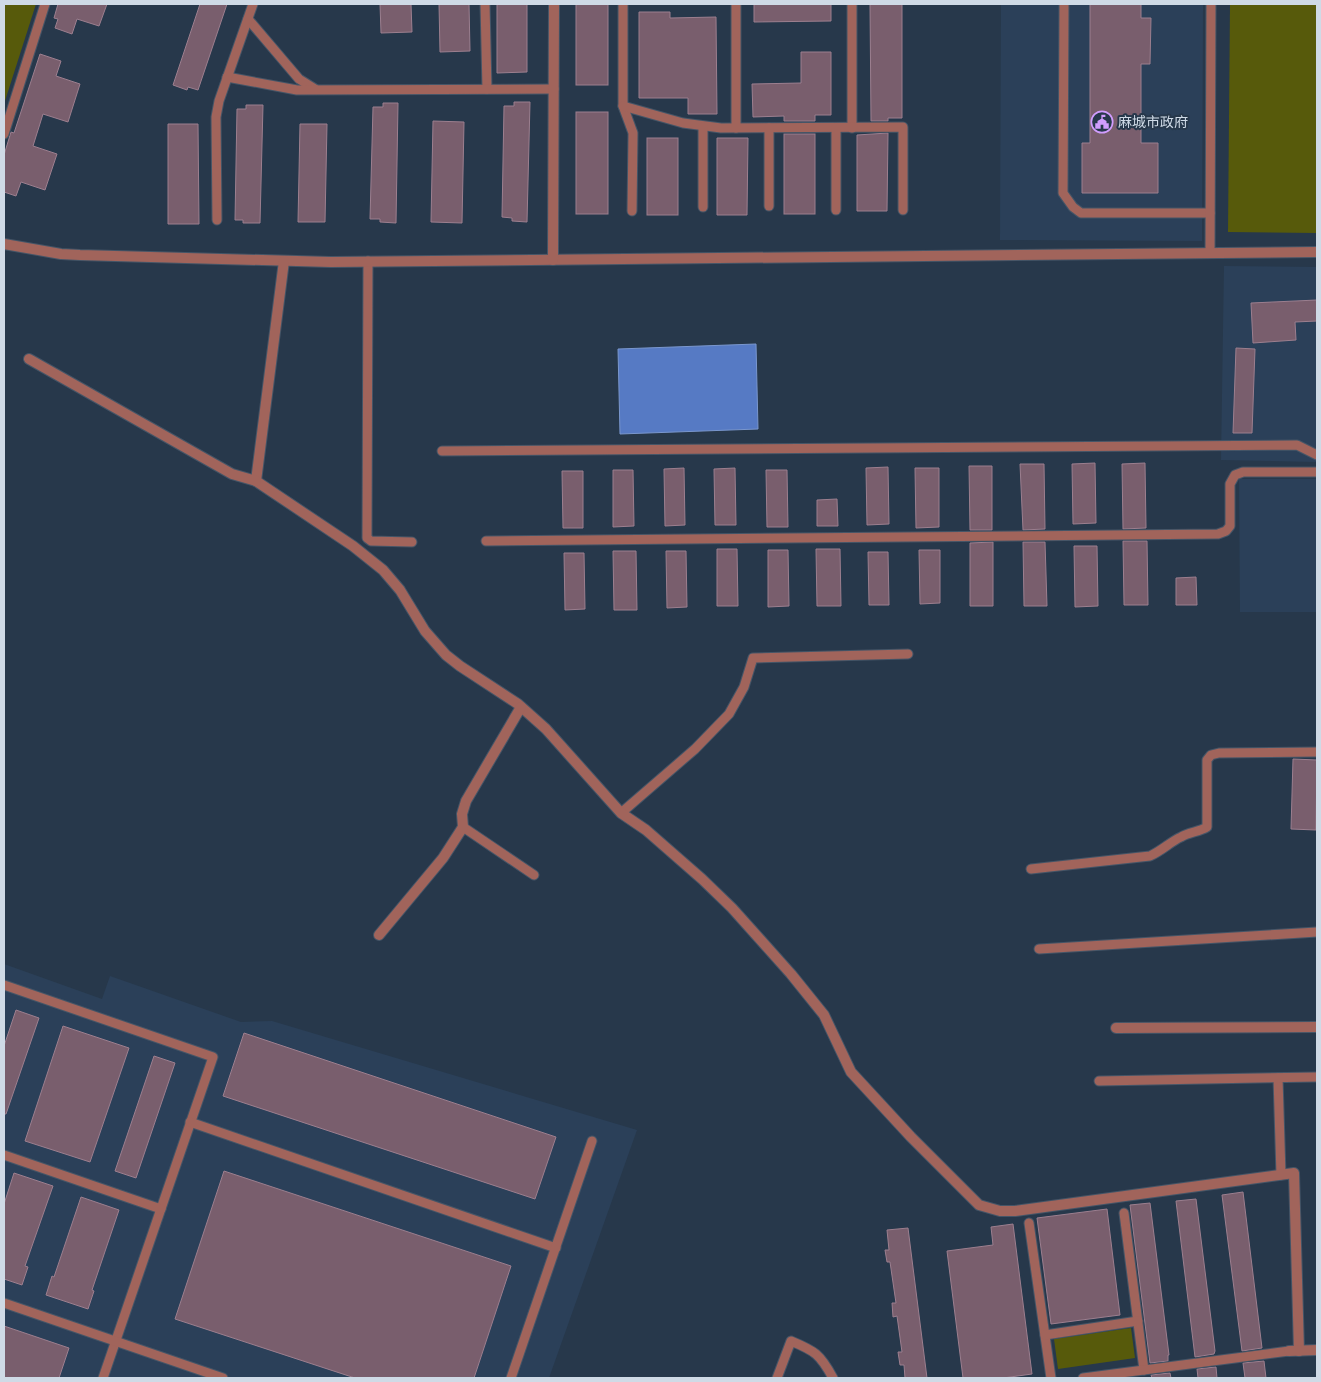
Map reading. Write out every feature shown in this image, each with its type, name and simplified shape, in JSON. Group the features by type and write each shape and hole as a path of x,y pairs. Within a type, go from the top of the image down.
{"street":[{"path":"553,260 554,4"},
{"path":"4,244 61,254 284,261 1317,252"},
{"path":"256,481 284,261"},
{"path":"29,359 232,474 256,481 352,546 383,570 400,590 425,631 446,655 522,707 546,729 621,813 646,830 732,908 791,974 824,1015 852,1072 911,1137 979,1205 1000,1211 1015,1211 1294,1173 1294,1351 1317,1350"},
{"path":"379,935 443,858 463,827 462,814 466,801 522,707"},
{"path":"1116,1028 1317,1027"}],"lane":[{"path":"4,134 45,4"},
{"path":"217,220 216,117 226,77 253,4"},
{"path":"485,4 487,89"},
{"path":"623,4 623,106 633,133 632,211"},
{"path":"736,4 736,128"},
{"path":"852,4 852,128"},
{"path":"1064,4 1063,193 1067,200 1081,213 1210,213"},
{"path":"1210,253 1211,4"},
{"path":"248,19 299,79 315,90"},
{"path":"226,77 297,90 554,89"},
{"path":"623,106 703,127 903,128 903,210"},
{"path":"703,127 703,207"},
{"path":"769,128 769,206"},
{"path":"836,128 836,210"},
{"path":"368,261 367,538 372,541 412,542"},
{"path":"442,451 1297,445 1317,455"},
{"path":"486,541 1218,534 1226,531 1230,526 1230,484 1235,475 1242,472 1317,472"},
{"path":"621,813 695,749 729,714 744,688 753,658 908,654"},
{"path":"1031,869 1150,856 1163,850 1180,837 1207,827 1207,760 1218,753 1317,752"},
{"path":"463,827 534,875"},
{"path":"1040,949 1317,932"},
{"path":"4,985 213,1057 103,1378"},
{"path":"1098,1081 1317,1077"},
{"path":"1278,1078 1281,1175"},
{"path":"190,1122 556,1248"},
{"path":"511,1378 592,1141"},
{"path":"4,1155 161,1209"},
{"path":"1124,1214 1144,1370"},
{"path":"1029,1223 1051,1378"},
{"path":"4,1303 223,1378"},
{"path":"1045,1335 1138,1321"},
{"path":"777,1378 791,1341 813,1350 822,1359 833,1378"},
{"path":"1083,1378 1294,1351"}],"shaded area":[{"path":"4,4 36,4 4,104"},
{"name":"麻城市政府","path":"1001,4 1203,4 1202,241 1000,240"},
{"path":"1230,4 1317,4 1317,233 1228,232"},
{"path":"1224,266 1317,267 1317,462 1221,460"},
{"path":"1239,479 1317,479 1317,612 1240,612"},
{"path":"4,964 102,999 110,976 241,1022 272,1021 637,1130 549,1378 4,1378"},
{"path":"1131,1328 1135,1358 1058,1369 1054,1339"}],"water":[{"path":"756,344 758,429 620,434 618,349"}],"building":[{"path":"58,4 107,4 99,26 77,19 72,34 55,28 58,19 54,18"},
{"path":"200,4 227,4 198,90 188,87 187,90 173,85"},
{"path":"380,4 411,4 412,32 381,33"},
{"path":"439,4 469,4 470,51 440,52"},
{"path":"497,4 527,4 527,72 497,73"},
{"path":"576,4 608,4 608,85 576,85"},
{"path":"754,4 831,4 831,21 754,22"},
{"path":"870,4 902,4 902,118 888,118 888,121 871,121"},
{"path":"1090,4 1141,4 1141,18 1151,18 1150,64 1141,64 1141,143 1158,143 1158,193 1082,193 1082,143 1090,143"},
{"path":"639,12 670,12 670,18 716,17 717,114 688,114 688,98 639,98"},
{"path":"801,52 831,52 831,115 815,115 815,121 784,121 784,116 753,117 752,84 801,83"},
{"path":"40,54 61,61 56,76 80,84 68,122 43,114 33,146 57,154 45,190 21,182 16,196 4,192 4,155 11,132 14,133"},
{"path":"514,102 530,102 527,222 512,221 512,218 502,217 504,106 514,106"},
{"path":"383,103 398,103 396,223 380,222 380,219 370,219 373,107 383,107"},
{"path":"246,105 263,105 260,223 243,223 243,220 235,220 237,109 246,109"},
{"path":"576,112 608,112 608,214 576,214"},
{"path":"433,121 464,122 462,223 431,222"},
{"path":"168,124 198,124 199,224 168,224"},
{"path":"300,124 327,124 325,222 298,222"},
{"path":"888,133 887,211 857,211 857,135"},
{"path":"784,134 815,134 815,214 784,214"},
{"path":"647,138 678,138 678,215 647,215"},
{"path":"717,138 748,138 747,215 717,215"},
{"path":"1317,300 1317,321 1295,322 1296,340 1253,343 1251,303"},
{"path":"1236,348 1255,349 1252,433 1233,433"},
{"path":"1095,463 1096,523 1073,524 1072,464"},
{"path":"1145,463 1146,528 1123,529 1122,464"},
{"path":"1020,464 1044,464 1045,529 1023,530"},
{"path":"969,466 992,466 992,530 970,530"},
{"path":"888,467 889,524 867,525 866,468"},
{"path":"684,468 685,525 665,526 664,469"},
{"path":"735,468 736,525 715,525 714,469"},
{"path":"915,468 939,468 939,527 916,528"},
{"path":"613,470 633,470 634,526 613,527"},
{"path":"766,470 787,470 788,527 767,527"},
{"path":"562,471 583,471 583,528 563,528"},
{"path":"837,499 838,526 817,526 817,500"},
{"path":"1123,541 1147,541 1148,605 1124,605"},
{"path":"993,542 993,606 970,606 970,543"},
{"path":"1023,542 1045,542 1047,606 1024,606"},
{"path":"1074,546 1097,546 1098,606 1075,607"},
{"path":"717,549 737,549 738,606 717,606"},
{"path":"816,549 840,549 841,606 817,606"},
{"path":"768,550 788,550 789,606 768,607"},
{"path":"919,550 940,550 940,603 920,604"},
{"path":"613,551 636,551 637,610 614,610"},
{"path":"666,551 686,551 687,607 667,608"},
{"path":"868,552 888,552 889,605 869,605"},
{"path":"564,553 584,553 585,609 565,610"},
{"path":"1196,577 1197,605 1176,605 1176,578"},
{"path":"1293,759 1317,760 1316,830 1291,829"},
{"path":"16,1010 39,1018 6,1114 4,1114 4,1046"},
{"path":"63,1026 129,1048 90,1162 25,1141"},
{"path":"244,1033 556,1137 535,1199 223,1096"},
{"path":"154,1056 175,1063 136,1178 115,1171"},
{"path":"224,1171 511,1266 474,1378 355,1378 175,1319"},
{"path":"14,1173 53,1186 25,1266 28,1267 22,1285 4,1279 4,1204"},
{"path":"1243,1192 1262,1348 1242,1351 1222,1195"},
{"path":"81,1197 119,1210 92,1290 94,1291 88,1309 46,1295"},
{"path":"1196,1199 1215,1351 1214,1354 1195,1357 1176,1201"},
{"path":"1150,1203 1169,1355 1168,1361 1150,1363 1130,1205"},
{"path":"1107,1209 1120,1315 1051,1324 1037,1218"},
{"path":"1013,1224 1032,1374 1003,1378 963,1378 947,1251 993,1245 991,1227"},
{"path":"908,1228 927,1378 905,1378 904,1365 900,1365 898,1352 902,1352 897,1316 893,1317 892,1303 896,1303 890,1262 887,1262 885,1250 889,1250 887,1230"},
{"path":"4,1326 69,1348 59,1378 4,1378"},
{"path":"1264,1361 1266,1378 1245,1378 1243,1363"},
{"path":"1216,1367 1217,1378 1198,1378 1197,1369"},
{"path":"1170,1373 1171,1378 1152,1378 1151,1375"}],"place":[{"name":"麻城市政府","path":"1102,122"}]}
